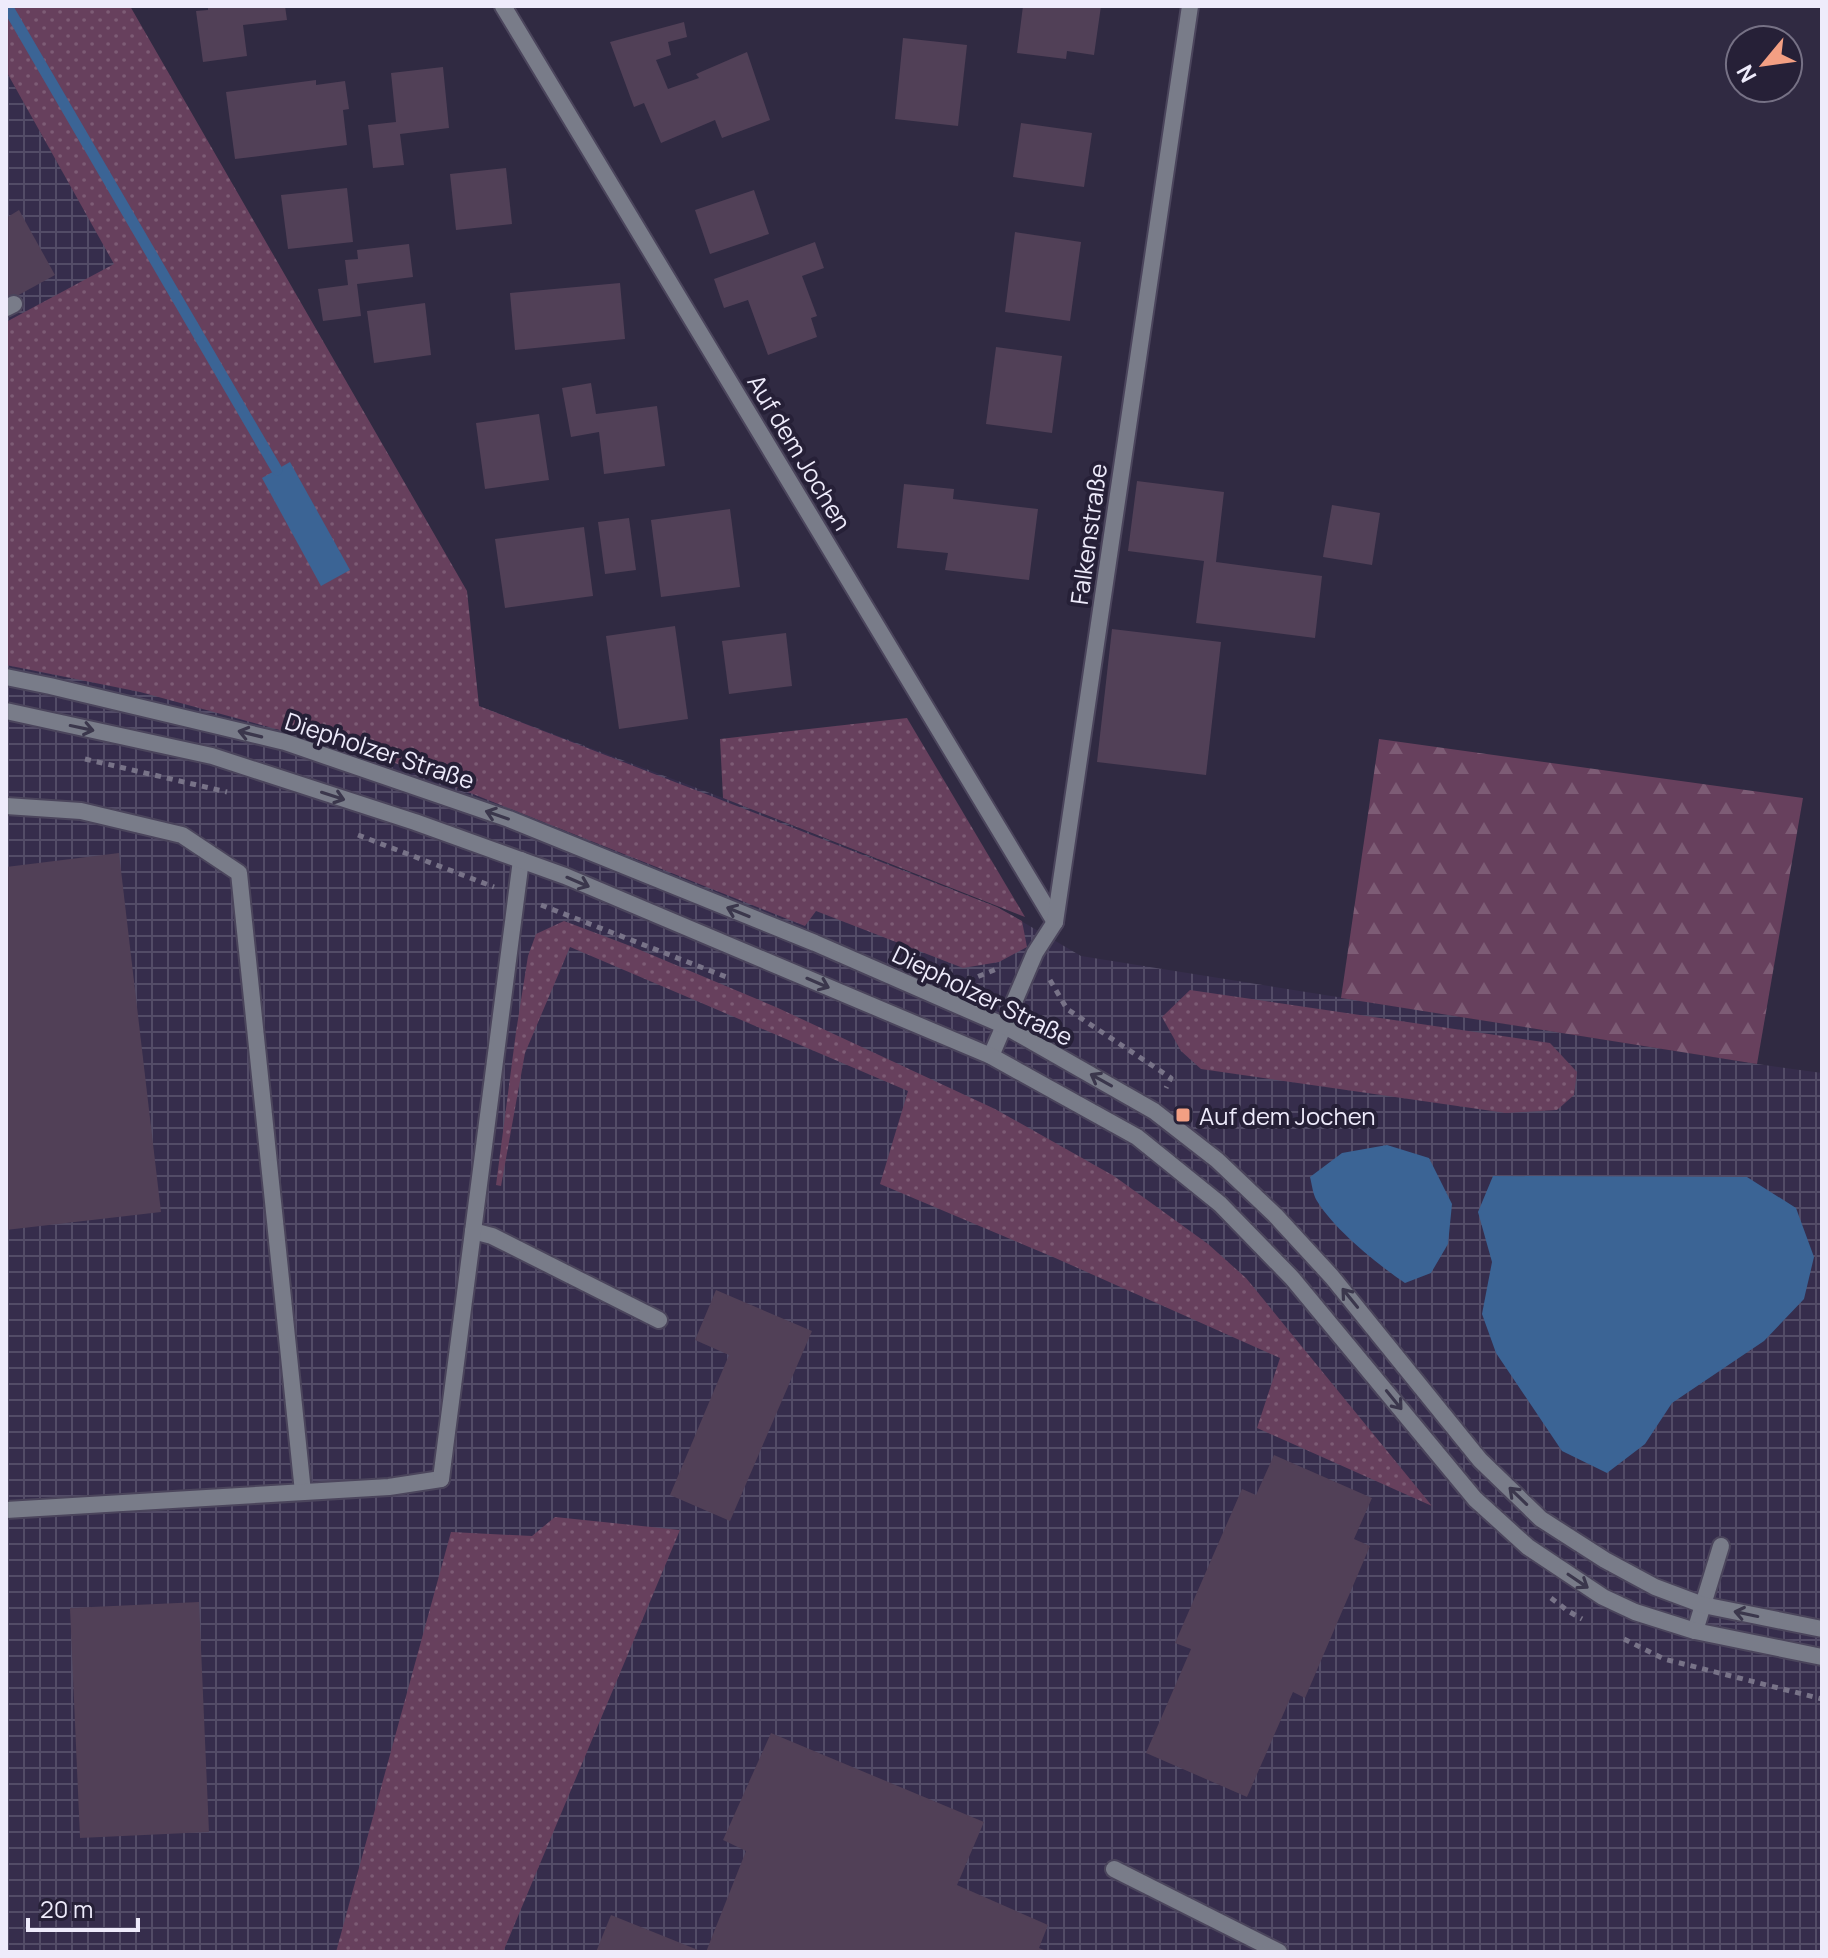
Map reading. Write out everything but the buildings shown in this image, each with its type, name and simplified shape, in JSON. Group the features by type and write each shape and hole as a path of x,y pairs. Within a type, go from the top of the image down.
{"street":[{"name":"Auf dem Jochen","path":"503,6 1055,922"},
{"name":"Falkenstraße","path":"991,1056 1035,953 1055,922 1190,6"},
{"name":"Diepholzer Straße","path":"6,677 285,742 495,814 815,943 1005,1026 1154,1111 1217,1160 1275,1215 1332,1277 1480,1460 1541,1519 1605,1560 1655,1587 1703,1605 1822,1629"},
{"path":"6,711 212,756 415,822 565,876 991,1056 1137,1137 1220,1204 1292,1278 1475,1499 1528,1547 1603,1597 1635,1612 1695,1631 1822,1657"},
{"path":"6,806 81,811 182,835 239,873 303,1492"},
{"path":"6,1510 389,1487 441,1479 521,860"},
{"path":"473,1231 492,1236 659,1320"},
{"path":"1695,1631 1721,1546"},
{"path":"1114,1869 1279,1952"}],"path":[{"path":"82,758 233,793"},
{"path":"352,833 732,979"},
{"path":"1545,1593 1568,1611 1595,1625"},
{"path":"1621,1638 1664,1659 1822,1699"}],"shaded area":[{"path":"6,71 115,265 6,322"},
{"path":"6,590 479,706 723,798 997,907 1081,956 1822,1073 1822,1952 6,1952"}],"green space":[{"path":"6,6 130,6 467,591 479,706 997,907 1022,921 1027,947 999,962 963,968 816,911 805,926 380,757 140,692 6,665 6,322 114,264 6,71"},
{"path":"907,718 1025,917 723,798 720,739"},
{"path":"1379,739 1803,798 1757,1064 1341,998"},
{"path":"564,921 778,1008 995,1109 1114,1176 1208,1244 1246,1278 1432,1506 1257,1428 1280,1358 880,1184 908,1091 570,947 525,1053 501,1186 496,1185 528,956 536,934"},
{"path":"1190,990 1550,1043 1577,1072 1574,1095 1557,1110 1506,1113 1201,1069 1181,1051 1162,1017"},
{"path":"555,1517 680,1530 503,1952 336,1952 451,1532 532,1536"}],"water":[{"path":"290,462 350,570 321,586 262,478"},
{"path":"1387,1145 1429,1158 1452,1204 1448,1244 1431,1273 1405,1283 1334,1223 1316,1199 1310,1177 1342,1153"},
{"path":"1493,1176 1747,1177 1796,1208 1814,1257 1804,1299 1764,1341 1672,1403 1645,1444 1607,1473 1562,1451 1496,1353 1482,1314 1492,1262 1478,1212"}],"waterway":[{"path":"7,6 277,470"}],"place":[{"name":"Auf dem Jochen","path":"1183,1115"}]}
